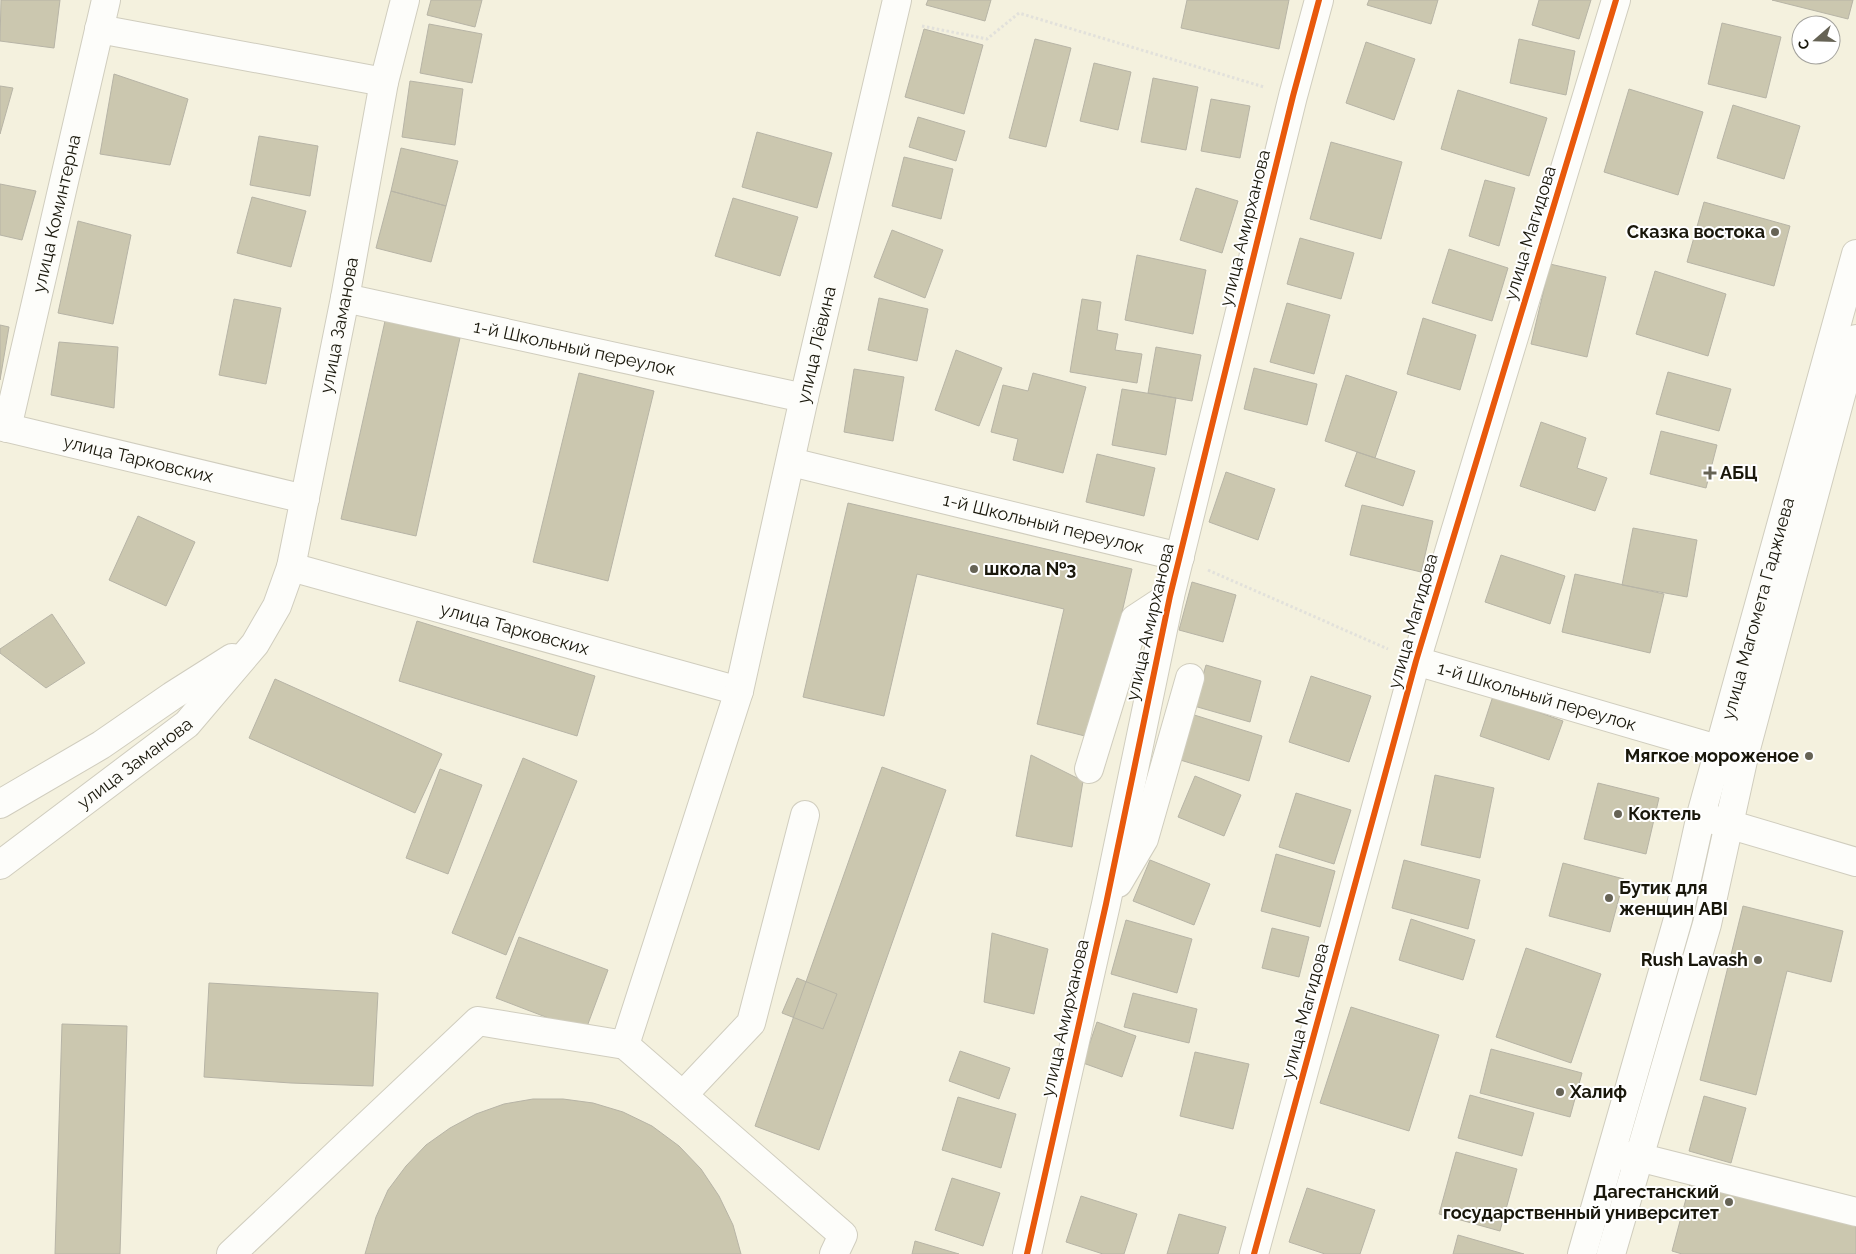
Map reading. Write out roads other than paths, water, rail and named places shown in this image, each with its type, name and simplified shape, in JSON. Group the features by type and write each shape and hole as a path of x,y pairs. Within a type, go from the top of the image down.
{"street":[{"name":"улица Коминтерна","path":"3,427 106,0"},
{"name":"улица Заманова","path":"0,865 187,724 254,644 277,606 291,567 345,298 384,82 405,0"},
{"name":"улица Амирханова","path":"1027,1254 1106,904 1170,596 1293,96 1319,0"},
{"name":"улица Магидова","path":"1254,1254 1416,661 1616,0"},
{"name":"улица Лёвина","path":"625,1045 739,691 804,398 894,10"},
{"path":"99,29 384,82"},
{"name":"улица Магомета Гаджиева","path":"1611,1254 1707,924 1728,824 1731,753 1856,254"},
{"name":"1-й Школьный переулок","path":"345,298 804,398"},
{"name":"улица Магомета Гаджиева","path":"1582,1254 1678,919 1701,815 1731,753 1856,340"},
{"name":"улица Тарковских","path":"3,427 305,499"},
{"name":"1-й Школьный переулок","path":"791,462 1180,558"},
{"name":"улица Тарковских","path":"291,567 739,691"},
{"path":"1088,769 1135,619 1170,596"},
{"name":"улица Заманова","path":"0,804 101,745 172,696 254,644"},
{"name":"1-й Школьный переулок","path":"1416,661 1731,753"},
{"path":"1106,904 1144,839 1190,678"},
{"path":"683,1095 751,1023 805,815"},
{"path":"1701,815 1856,862"},
{"path":"231,1254 478,1020 625,1045 843,1235 834,1254"},
{"path":"1611,1155 1638,1157 1856,1212"}],"place":[{"name":"Сказка востока","path":"1775,232"},
{"name":"АБЦ","path":"1710,473"},
{"name":"школа №3","path":"974,569"},
{"name":"Мягкое мороженое","path":"1809,756"},
{"name":"Коктель","path":"1618,814"},
{"name":"Бутик для женщин ABI","path":"1609,898"},
{"name":"Rush Lavash","path":"1758,960"},
{"name":"Халиф","path":"1560,1092"},
{"name":"Дагестанский государственный университет","path":"1729,1202"}]}
